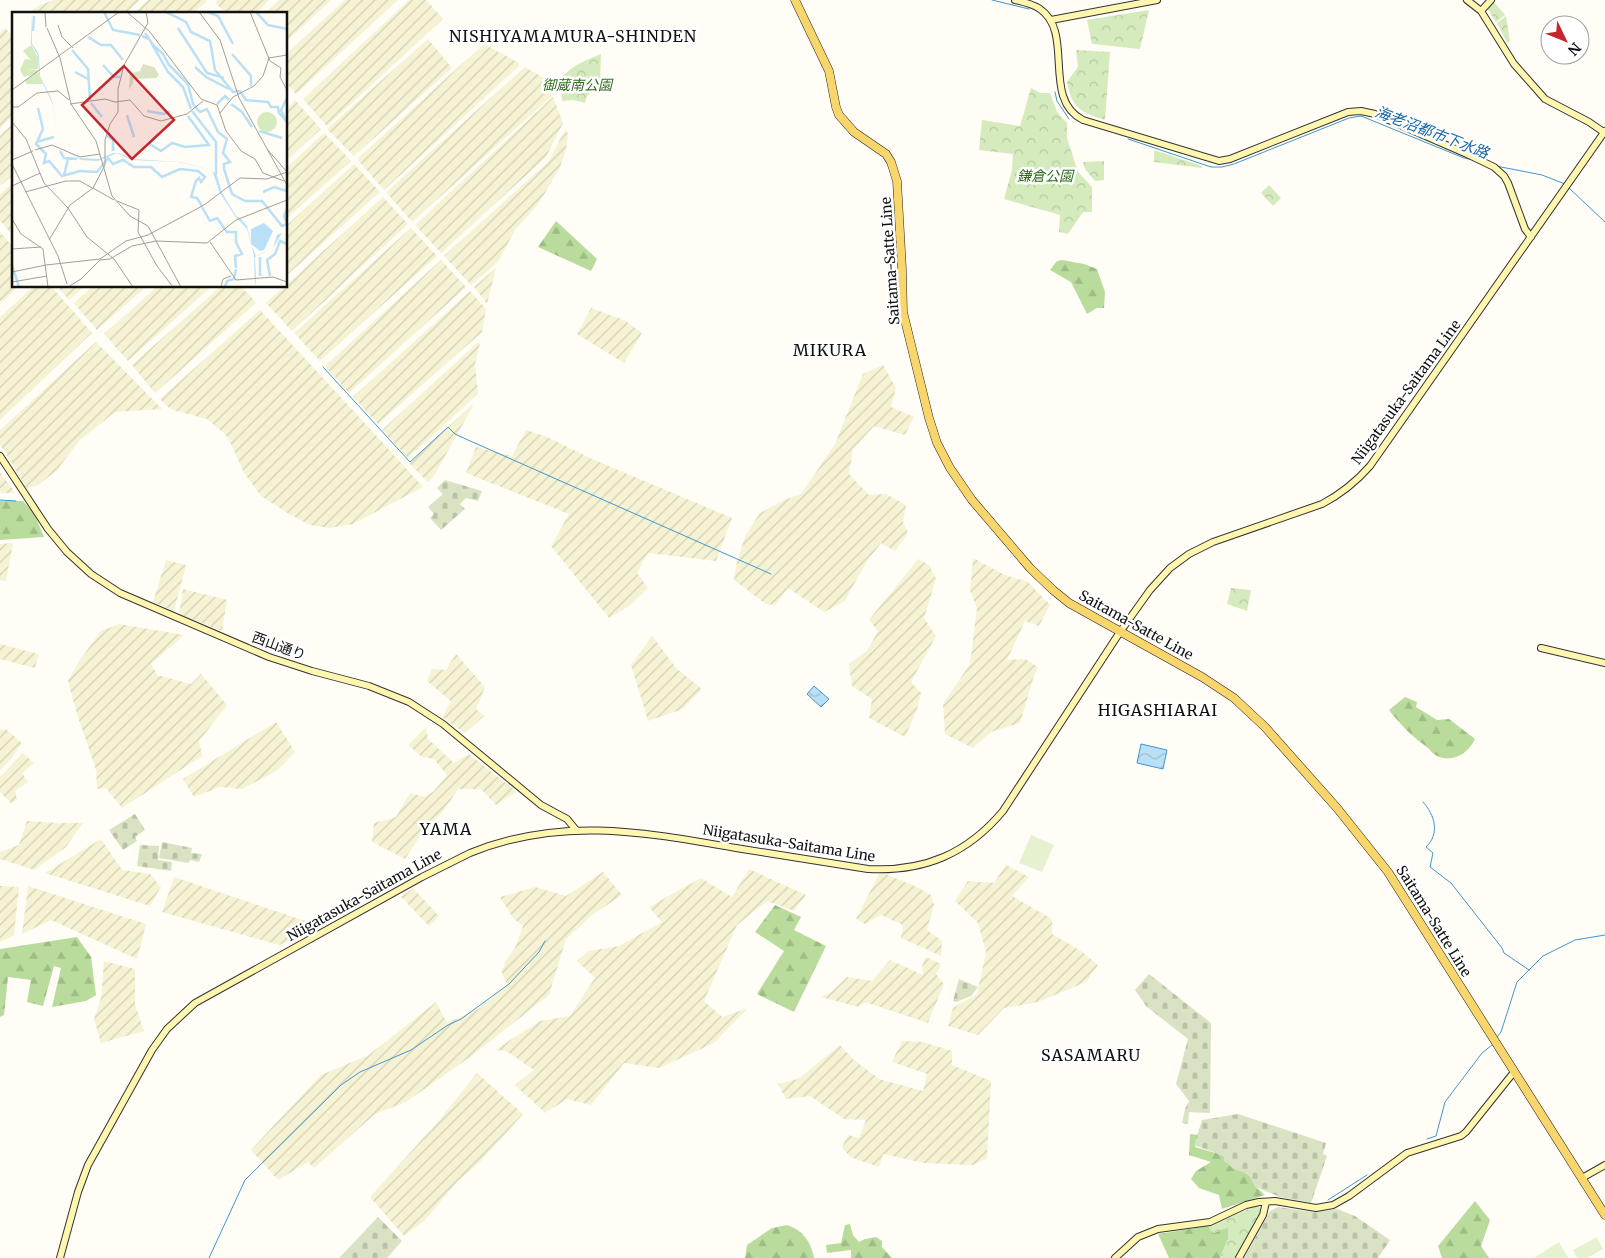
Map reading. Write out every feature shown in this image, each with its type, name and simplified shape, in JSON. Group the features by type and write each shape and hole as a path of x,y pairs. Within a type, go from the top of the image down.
{"main road":[{"name":"Saitama-Satte Line","path":"796,0 829,71 839,115 854,132 886,154 894,168 897,181 905,323 929,418 942,453 950,468 972,500 1039,577 1069,602 1220,688 1245,706 1265,727 1347,821 1388,872 1605,1215"}],"street":[{"path":"1015,0 1036,7 1051,20 1055,35 1064,99 1071,111 1083,120 1219,161 1230,159 1348,112 1367,111 1494,167 1504,176 1508,183 1525,229 1531,237"},
{"path":"1051,20 1157,0"},
{"path":"1467,0 1481,11 1514,64 1538,92 1549,102 1605,132"},
{"path":"1481,11 1491,0"},
{"name":"Niigatasuka-Saitama Line","path":"60,1258 83,1176 95,1149 159,1039 186,1011 195,1003 470,853 518,837 576,830 606,829 637,832 868,869 912,868 934,862 970,842 987,829 999,816 1120,632 1170,568 1189,554 1212,542 1322,504 1334,498 1370,466 1605,132"},
{"name":"西山通り","path":"0,456 48,529 67,552 91,574 120,594 269,657 374,688 409,702 442,724 540,805 567,820 576,830"},
{"path":"1541,648 1605,663"},
{"path":"1115,1258 1138,1237 1158,1229 1210,1222 1246,1206 1266,1202 1316,1208 1329,1206 1343,1200 1402,1156 1413,1150 1461,1136 1514,1072"},
{"path":"1582,1178 1605,1165"},
{"path":"1239,1258 1263,1215 1266,1202"}],"shaded area":[{"path":"54,0 140,0 127,12 30,12 40,5"},
{"path":"148,0 207,1 194,12 135,12"},
{"path":"217,0 269,0 257,12 224,12 215,2"},
{"path":"279,0 331,0 288,40 288,12 266,12"},
{"path":"345,0 398,0 296,94 288,85 288,52"},
{"path":"409,0 426,0 443,19 327,126 303,99"},
{"path":"5,28 12,35 12,117 0,128 0,33"},
{"path":"428,39 452,68 354,156 327,129"},
{"path":"484,44 519,63 519,66 384,190 357,159"},
{"path":"525,67 553,83 553,95 412,222 386,192"},
{"path":"553,97 563,123 546,157 441,253 415,225"},
{"path":"295,100 321,129 288,159 288,107"},
{"path":"12,125 12,176 0,186 0,135"},
{"path":"566,128 568,135 566,149 560,167 539,203 515,230 498,262 471,285 444,256 549,161"},
{"path":"324,133 351,161 288,217 288,166"},
{"path":"354,164 380,192 288,274 288,224"},
{"path":"12,184 11,234 0,220 0,194"},
{"path":"383,197 408,224 292,331 266,303 283,288 288,288 288,283"},
{"path":"411,228 437,256 320,361 294,333"},
{"path":"0,232 12,246 12,288 17,288 0,304"},
{"path":"441,260 466,287 349,393 325,366"},
{"path":"496,268 487,304 474,287"},
{"path":"32,288 53,288 92,333 0,420 0,317"},
{"path":"59,288 83,288 69,300"},
{"path":"91,288 145,288 97,330 74,303"},
{"path":"156,288 210,288 128,361 104,334"},
{"path":"219,288 243,288 256,303 155,393 132,365"},
{"path":"470,291 486,309 482,332 378,424 353,397"},
{"path":"591,308 624,320 642,333 624,363 577,334"},
{"path":"260,310 423,487 353,524 329,528 310,525 261,496 244,473 225,434 207,419 170,409 160,399"},
{"path":"96,342 162,409 115,412 80,440 57,470 38,485 27,489 0,444 0,430"},
{"path":"477,343 480,343 475,364 478,394 408,458 382,430"},
{"path":"883,365 896,388 891,407 914,417 905,435 874,426 853,449 849,474 869,495 886,494 906,505 903,522 908,533 895,551 881,543 867,561 844,602 824,612 788,588 775,605 766,604 734,580 745,536 760,513 784,500 801,494 835,444 863,374"},
{"path":"472,405 434,476 428,482 409,463"},
{"path":"526,430 545,436 592,459 732,518 716,561 648,553 637,573 648,588 629,606 609,618 551,546 569,514 466,473 476,447 512,456"},
{"path":"0,473 12,488 15,493 0,493"},
{"path":"13,543 6,581 0,580 0,544"},
{"path":"973,558 1005,575 1028,582 1050,605 1039,626 1025,621 1007,660 1025,659 1038,667 1020,723 991,732 973,748 945,734 943,704 970,664 977,608 970,590"},
{"path":"918,559 929,565 936,579 924,618 936,636 911,682 921,693 917,710 905,737 869,718 872,699 852,686 849,664 867,651 878,631 869,620"},
{"path":"166,560 186,565 174,611 153,602"},
{"path":"183,589 227,600 222,631 179,614"},
{"path":"119,624 184,635 151,664 157,675 191,684 201,674 227,705 199,741 202,756 122,808 106,788 97,789 96,770 68,681 80,660 101,631"},
{"path":"652,636 677,669 702,689 683,709 648,721 631,665"},
{"path":"0,644 39,654 35,668 0,659"},
{"path":"456,654 485,687 476,709 484,716 465,733 442,717 451,701 427,681 432,669 446,670"},
{"path":"276,722 295,752 278,770 242,789 220,787 194,797 183,779"},
{"path":"426,727 428,739 454,763 469,754 517,792 496,805 481,789 458,789 444,810 422,833 405,859 372,842 374,823 396,817 410,793 425,797 434,791 447,775 434,759 422,757 408,745"},
{"path":"6,729 22,743 11,759 0,770 0,730"},
{"path":"23,753 34,763 22,773 28,782 15,791 17,800 11,803 0,792 0,777"},
{"path":"27,821 83,823 66,847 34,870 0,859 0,852 19,845"},
{"path":"101,839 122,870 150,874 161,887 150,906 45,873"},
{"path":"1006,865 1029,877 1012,896 1052,919 1052,934 1081,951 1098,965 1086,982 1038,1002 1004,1008 978,1035 948,1026 953,1008 977,994 986,952 978,923 955,901 968,881 994,883"},
{"path":"749,869 806,895 794,911 767,901 737,925 704,1001 722,1017 748,1008 714,1043 659,1068 624,1063 591,1105 567,1099 545,1113 515,1085 534,1070 506,1051 495,1050 540,1021 570,1016 595,978 577,961 589,951 619,946 662,922 649,907 701,878 732,897"},
{"path":"603,872 622,895 592,915 566,939 549,995 470,1057 406,1102 375,1114 314,1168 308,1162 278,1180 251,1150 321,1075 369,1055 436,1002 447,1023 480,1008 507,985 501,971 505,965 504,963 515,948 523,926 513,918 500,897 535,887 566,896"},
{"path":"880,872 915,886 931,895 934,905 927,930 942,941 941,956 901,938 903,925 881,915 865,924 856,919"},
{"path":"174,877 305,921 302,936 279,945 162,912"},
{"path":"0,886 19,887 14,935 0,942"},
{"path":"28,886 146,924 137,959 51,920 22,934"},
{"path":"413,888 439,916 429,926 401,897"},
{"path":"926,957 941,964 936,974 944,984 928,1023 865,1002 859,1007 821,997 831,992 847,977 872,981 890,960 923,975 922,966"},
{"path":"104,961 135,969 135,1004 144,1031 101,1043 94,1019 101,998"},
{"path":"902,1041 923,1042 952,1051 952,1065 991,1081 987,1158 973,1165 924,1163 883,1154 879,1167 850,1157 842,1147 848,1135 859,1138 866,1120 844,1119 810,1096 786,1099 778,1084 798,1079 840,1045 854,1060 879,1079 923,1091 927,1074 892,1062"},
{"path":"477,1073 523,1114 479,1163 458,1181 424,1221 404,1236 370,1197 436,1124"}],"green space":[{"path":"1494,2 1505,15 1496,22 1487,8"},
{"path":"1149,10 1140,49 1092,44 1087,20"},
{"path":"1506,16 1510,41 1507,43 1497,23"},
{"path":"1076,50 1110,52 1105,120 1078,108 1069,91 1067,82 1078,67"},
{"name":"御蔵南公園","path":"601,54 600,82 587,96 585,103 573,100 562,101 560,86 563,76 578,64"},
{"name":"鎌倉公園","path":"1031,88 1040,93 1050,93 1057,112 1067,123 1067,138 1078,172 1092,187 1092,212 1083,212 1068,234 1059,232 1060,215 1004,199 1012,170 1013,154 979,150 982,120 1020,126"},
{"path":"1154,150 1202,166 1202,168 1154,162"},
{"path":"1104,161 1104,180 1095,181 1085,169 1083,162"},
{"path":"1269,185 1281,198 1273,206 1261,193"},
{"path":"556,221 597,259 591,271 538,247"},
{"path":"1062,260 1084,264 1097,269 1105,292 1104,308 1097,308 1087,314 1071,282 1050,270 1057,261"},
{"path":"445,480 482,491 478,501 466,498 460,504 465,509 441,530 430,518 434,514 428,507 443,494 437,488"},
{"path":"0,501 23,501 34,513 44,537 0,540"},
{"path":"1231,588 1251,590 1247,611 1227,604"},
{"path":"1405,697 1417,702 1416,707 1437,720 1449,719 1475,739 1472,744 1464,753 1454,758 1443,758 1434,754 1415,738 1389,710"},
{"path":"135,814 145,830 135,837 137,841 123,850 109,830"},
{"path":"1031,835 1054,845 1042,872 1019,863"},
{"path":"162,842 192,848 191,853 202,854 199,862 190,860 189,863 159,858"},
{"path":"140,845 159,846 158,860 172,862 171,871 137,866"},
{"path":"775,905 801,917 794,930 826,946 794,1012 757,994 784,951 755,932"},
{"path":"77,937 91,957 96,995 86,1001 52,1007 61,968 54,966 43,1006 27,1002 31,980 8,977 4,1015 0,1017 0,949"},
{"path":"1149,974 1211,1023 1210,1113 1189,1112 1188,1124 1182,1123 1189,1101 1176,1084 1188,1039 1147,1007 1135,990"},
{"path":"959,979 978,987 971,996 956,1002 953,1001"},
{"path":"1238,1114 1326,1143 1323,1154 1327,1156 1311,1203 1280,1197 1256,1187 1248,1174 1234,1169 1224,1161 1224,1156 1194,1145 1202,1120"},
{"path":"1190,1134 1198,1135 1195,1147 1222,1155 1250,1176 1256,1187 1265,1195 1222,1209 1219,1195 1199,1188 1191,1179 1196,1171 1211,1162 1189,1155"},
{"path":"1475,1201 1490,1220 1481,1246 1489,1258 1442,1258 1438,1246"},
{"path":"1258,1205 1260,1214 1236,1258 1220,1258 1228,1239 1228,1227 1214,1233 1208,1226"},
{"path":"1278,1207 1314,1212 1337,1209 1355,1216 1390,1240 1378,1258 1244,1258 1270,1211"},
{"path":"378,1217 402,1241 387,1258 339,1258"},
{"path":"850,1224 853,1235 859,1242 876,1237 882,1241 882,1247 892,1258 851,1258 851,1250 827,1253 826,1245 841,1243 845,1225"},
{"path":"787,1225 802,1233 811,1247 814,1258 745,1258 747,1245 772,1228"},
{"path":"1208,1226 1214,1233 1228,1227 1228,1239 1220,1258 1169,1258 1158,1234"},
{"path":"1597,1237 1603,1249 1587,1258 1577,1258 1573,1250"},
{"path":"1559,1242 1568,1258 1534,1258"}],"water":[{"path":"814,686 829,699 821,707 807,694"},
{"path":"1141,744 1167,750 1163,769 1137,763"}],"waterway":[{"name":"海老沼都市下水路","path":"992,0 1029,9"},
{"name":"海老沼都市下水路","path":"1055,92 1057,101 1069,119"},
{"name":"海老沼都市下水路","path":"1128,139 1211,167 1222,167 1234,164 1349,118 1361,116 1473,160"},
{"name":"海老沼都市下水路","path":"1496,166 1542,175 1565,184"},
{"name":"海老沼都市下水路","path":"1569,188 1605,222"},
{"path":"323,367 410,462 448,427 455,434 468,440 771,574"},
{"path":"0,500 16,501"},
{"path":"1423,802 1434,824 1433,836 1426,847 1433,853 1430,867 1451,883 1504,953 1529,970"},
{"path":"1497,1037 1501,1032 1517,982 1543,956 1575,940 1605,935"},
{"path":"209,1258 245,1180 341,1085 360,1072 411,1050 448,1025 461,1019 509,984 539,952 545,941"},
{"path":"1427,1139 1436,1136 1445,1102 1482,1053 1492,1045"},
{"path":"1328,1200 1367,1175"}],"district":[{"name":"NISHIYAMAMURA-SHINDEN","path":"573,36"},
{"name":"MIKURA","path":"830,350"},
{"name":"HIGASHIARAI","path":"1158,710"},
{"name":"YAMA","path":"446,829"},
{"name":"SASAMARU","path":"1091,1055"}]}
